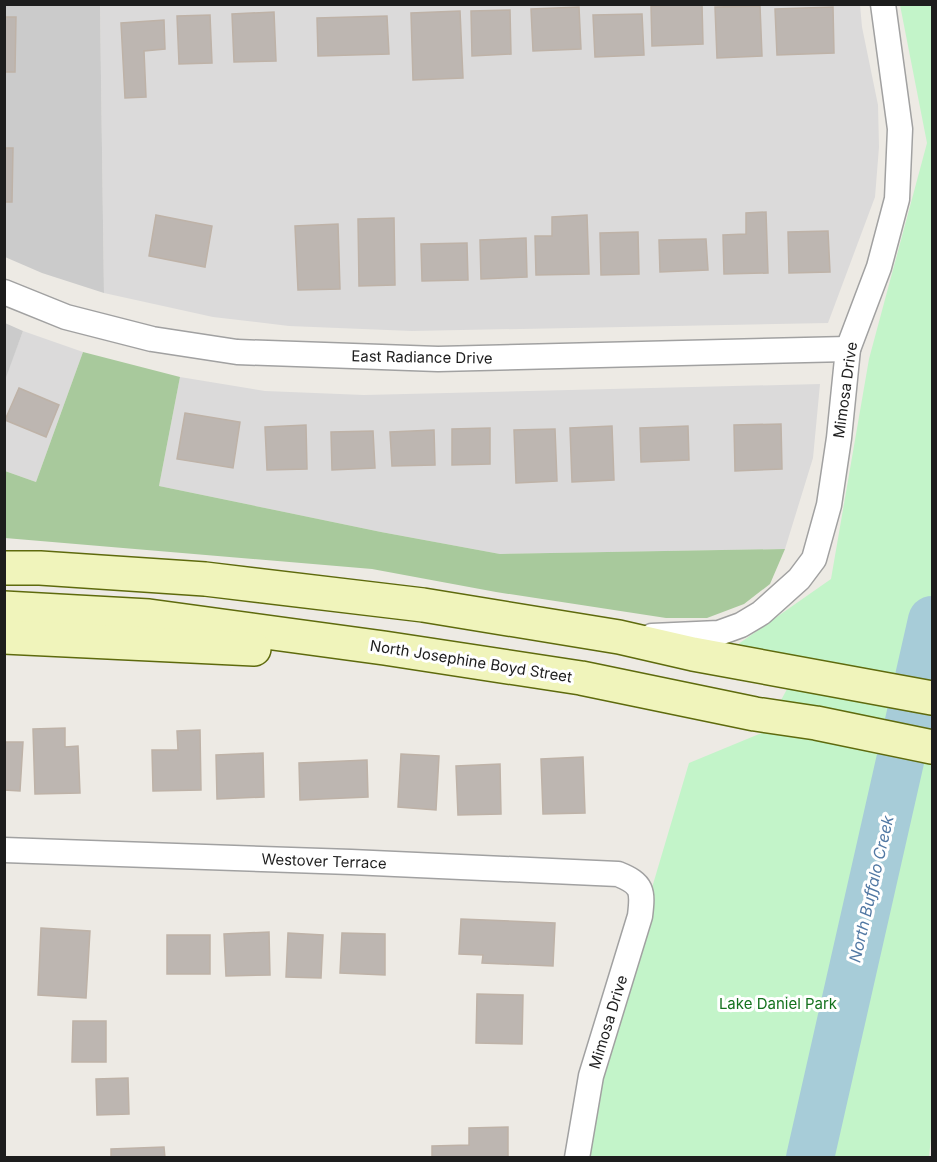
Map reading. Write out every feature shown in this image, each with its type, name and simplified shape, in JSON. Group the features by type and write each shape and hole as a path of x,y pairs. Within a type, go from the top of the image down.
{"main road":[{"path":"4,560 40,568"},
{"path":"4,568 40,568 205,579 423,605 619,637 693,654 933,698"},
{"name":"North Josephine Boyd Street","path":"4,609 149,616 384,648 580,678 933,747"},
{"path":"4,637 242,650 384,648"}],"street":[{"name":"Mimosa Drive","path":"619,637 719,633 741,625 761,613 799,579 814,559 829,505 839,438 848,349 879,267 897,199 900,129 883,4"},
{"name":"East Radiance Drive","path":"4,292 66,317 152,339 237,352 438,359 848,349"},
{"name":"Westover Terrace","path":"4,850 339,861 618,874 633,880 639,888"},
{"name":"Mimosa Drive","path":"578,1158 591,1076 640,916 642,899 639,888"}],"shaded area":[{"path":"5,5 100,5 104,293 42,273 5,257"},
{"path":"100,5 860,5 862,27 878,105 879,147 875,197 828,323 412,331 289,326 213,317 104,293"},
{"path":"5,323 23,331 5,380"},
{"path":"23,331 83,352 36,482 5,471 4,380"},
{"path":"180,377 265,391 364,395 820,384 813,458 785,549 500,554 159,486"}],"green space":[{"name":"Lake Daniel Park","path":"900,5 932,5 932,1128 929,1157 586,1158 597,1073 689,763 764,732 801,663 734,647 831,579 869,359 927,143"},
{"path":"83,352 180,377 159,486 500,554 785,549 770,584 744,604 707,618 666,618 496,592 372,569 5,538 5,471 36,482"}],"building":[{"path":"702,4 703,44 652,46 651,6"},
{"path":"760,6 762,56 717,58 715,7"},
{"path":"579,7 581,49 533,51 531,9"},
{"path":"833,7 834,53 777,55 775,9"},
{"path":"510,10 511,54 472,56 471,11"},
{"path":"460,11 463,78 413,80 411,13"},
{"path":"274,12 276,61 234,62 232,14"},
{"path":"642,14 644,55 595,57 593,15"},
{"path":"210,15 212,63 179,64 177,16"},
{"path":"387,16 389,54 318,56 317,18"},
{"path":"4,17 16,17 15,72 4,72"},
{"path":"164,20 165,49 144,51 146,97 125,98 121,23"},
{"path":"4,148 13,148 12,202 4,202"},
{"path":"766,212 768,273 724,274 723,235 746,234 746,213"},
{"path":"156,215 212,226 205,267 149,256"},
{"path":"587,215 589,274 536,275 535,236 552,236 552,217"},
{"path":"394,218 395,285 359,286 358,219"},
{"path":"338,224 340,289 298,290 295,226"},
{"path":"828,231 830,272 789,273 788,232"},
{"path":"638,232 639,274 601,275 600,233"},
{"path":"526,238 527,277 481,279 480,240"},
{"path":"706,239 708,270 660,272 659,240"},
{"path":"467,243 468,280 422,281 421,244"},
{"path":"19,388 59,405 46,437 5,420"},
{"path":"185,413 240,422 233,468 177,459"},
{"path":"781,424 782,469 735,471 734,425"},
{"path":"306,425 307,469 267,470 265,427"},
{"path":"612,426 614,480 572,482 570,428"},
{"path":"688,426 689,460 641,462 640,428"},
{"path":"490,428 490,464 452,465 452,429"},
{"path":"555,429 557,481 516,483 514,430"},
{"path":"434,430 435,465 392,466 390,432"},
{"path":"373,431 375,468 332,470 331,432"},
{"path":"65,728 65,747 78,746 80,793 35,794 33,729"},
{"path":"200,730 201,790 153,791 152,750 178,750 177,731"},
{"path":"4,742 23,742 20,791 4,790"},
{"path":"263,753 264,797 217,799 216,755"},
{"path":"401,754 439,756 436,810 398,807"},
{"path":"583,757 585,813 543,814 541,759"},
{"path":"367,760 368,797 300,800 299,763"},
{"path":"500,764 501,814 458,815 456,766"},
{"path":"461,919 555,923 553,966 482,963 483,955 459,954"},
{"path":"41,928 90,931 86,998 38,995"},
{"path":"269,932 270,975 226,976 224,934"},
{"path":"288,933 323,935 321,978 286,977"},
{"path":"342,933 385,934 385,975 340,973"},
{"path":"167,935 210,935 210,974 167,974"},
{"path":"477,994 523,995 522,1044 476,1043"},
{"path":"73,1021 106,1021 106,1062 72,1062"},
{"path":"128,1078 129,1114 97,1115 96,1079"},
{"path":"508,1127 508,1158 432,1158 432,1146 469,1145 469,1128"},
{"path":"164,1147 165,1158 111,1158 111,1149"}],"waterway":[{"name":"North Buffalo Creek","path":"810,1158 932,620"}]}
